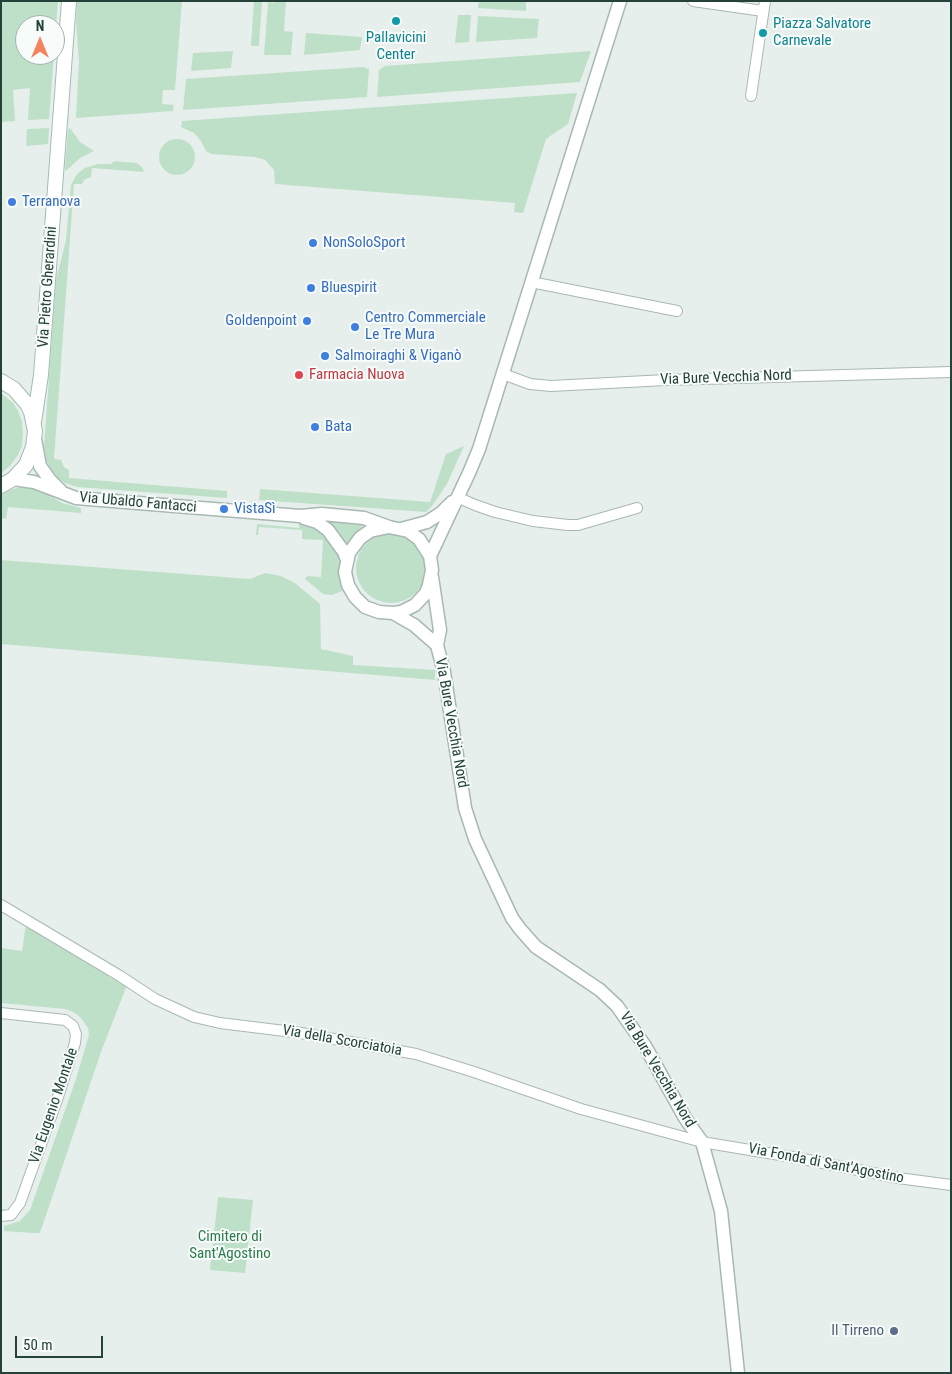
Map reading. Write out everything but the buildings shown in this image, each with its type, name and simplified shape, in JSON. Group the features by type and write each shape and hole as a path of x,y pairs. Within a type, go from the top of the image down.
{"main road":[{"name":"Via Pietro Gherardini","path":"34,422 41,376 69,1"},
{"path":"1,381 21,396 31,412 34,422 35,439 26,465 7,482"}],"street":[{"path":"430,556 474,461 620,1"},
{"path":"693,1 764,6 751,96"},
{"path":"531,282 677,311"},
{"name":"Via Bure Vecchia Nord","path":"503,374 526,383 551,386 666,380 951,372"},
{"path":"35,439 37,459 44,473 67,496"},
{"name":"Via Ubaldo Fantacci","path":"7,482 34,482 67,496 88,500 300,516"},
{"path":"457,497 495,512 532,521 568,526 578,525 637,508"},
{"path":"300,516 322,514 364,518 395,528 419,539 430,556 432,577 426,593 415,605 401,612 393,613 372,610 355,597 346,579 347,560 352,548 364,534 376,529 395,528 418,525 433,518 457,497"},
{"path":"300,516 317,522 328,530 344,552 347,560"},
{"name":"Via Bure Vecchia Nord","path":"432,577 440,630 437,645 465,808 478,848 512,918 536,947 600,990 617,1006 645,1046 685,1118 702,1142 721,1211 738,1373"},
{"path":"393,613 414,624 437,645"},
{"name":"Via della Scorciatoia","path":"1,905 155,999 194,1017 220,1023 301,1033 416,1054 581,1109 702,1142"},
{"name":"Via Eugenio Montale","path":"1,1013 65,1020 73,1026 76,1034 75,1043 58,1097 20,1203 11,1215 2,1216"},
{"name":"Via Fonda di Sant'Agostino","path":"702,1142 798,1158 898,1178 951,1185"}],"green space":[{"path":"1,1 58,1 57,15 15,15 15,65 53,65 49,119 28,120 30,88 13,90 15,121 1,122"},
{"path":"77,1 182,1 175,90 163,90 162,104 174,105 173,111 76,118 79,61 76,23"},
{"path":"254,1 262,2 259,46 251,46"},
{"path":"274,1 286,1 284,31 293,32 291,55 264,55 268,2 274,3"},
{"path":"479,1 526,1 526,11 478,8"},
{"path":"458,15 471,15 469,42 455,43"},
{"path":"478,16 539,19 537,38 476,42"},
{"path":"306,33 362,37 360,50 304,55"},
{"path":"233,51 231,68 191,71 193,53"},
{"path":"591,51 580,82 377,97 379,70 385,66"},
{"path":"363,67 369,69 367,97 183,110 186,79"},
{"path":"577,93 568,124 546,139 523,213 514,212 515,203 275,184 274,170 265,160 255,157 211,154 206,151 194,133 181,127 182,121"},
{"path":"49,128 48,144 26,146 27,129"},
{"path":"70,128 80,142 94,151 80,158 66,171 68,130"},
{"path":"177,139 189,145 195,157 189,169 177,175 165,169 159,157 165,145"},
{"path":"114,161 137,163 144,172 92,168 91,177 84,180 82,184 74,184 54,459 61,460 64,467 69,470 69,478 227,491 227,498 77,487 59,479 51,470 46,460 44,447 56,280 66,240 71,185 77,174 85,168 98,164 111,164"},
{"path":"1,393 13,403 18,411 22,421 23,433 22,446 18,455 10,466 1,473"},
{"path":"464,446 447,484 426,512 259,500 260,489 430,502 446,454"},
{"path":"23,487 42,491 62,503 81,508 81,513 8,507 6,519 1,518 1,495 13,489"},
{"path":"331,521 364,525 347,544 338,531 329,523"},
{"path":"257,524 299,528 299,524 312,527 326,536 339,555 345,590 332,595 323,594 305,579 307,576 321,577 323,540 302,539 302,530 259,527 258,535 256,535"},
{"path":"391,533 404,536 416,543 423,555 426,568 423,581 416,593 404,600 391,603 378,600 366,593 359,581 356,568 359,555 366,543 378,536"},
{"path":"1,560 250,579 265,573 281,576 295,583 320,604 321,649 353,656 353,665 435,670 435,680 1,644"},
{"path":"26,924 98,967 110,978 127,985 101,1052 39,1233 4,1231 4,1226 20,1221 30,1210 76,1079 89,1035 88,1028 84,1022 71,1011 1,1003 1,948 22,951"},
{"name":"Cimitero di Sant'Agostino","path":"218,1197 253,1200 245,1273 210,1270"}],"place":[{"name":"Pallavicini Center","path":"396,21"},
{"name":"Piazza Salvatore Carnevale","path":"763,33"},
{"name":"Terranova","path":"12,202"},
{"name":"NonSoloSport","path":"313,243"},
{"name":"Bluespirit","path":"311,288"},
{"name":"Goldenpoint","path":"307,321"},
{"name":"Centro Commerciale Le Tre Mura","path":"355,327"},
{"name":"Salmoiraghi & Viganò","path":"325,356"},
{"name":"Farmacia Nuova","path":"299,375"},
{"name":"Bata","path":"315,427"},
{"name":"VistaSì","path":"224,509"},
{"name":"Il Tirreno","path":"894,1331"}]}
